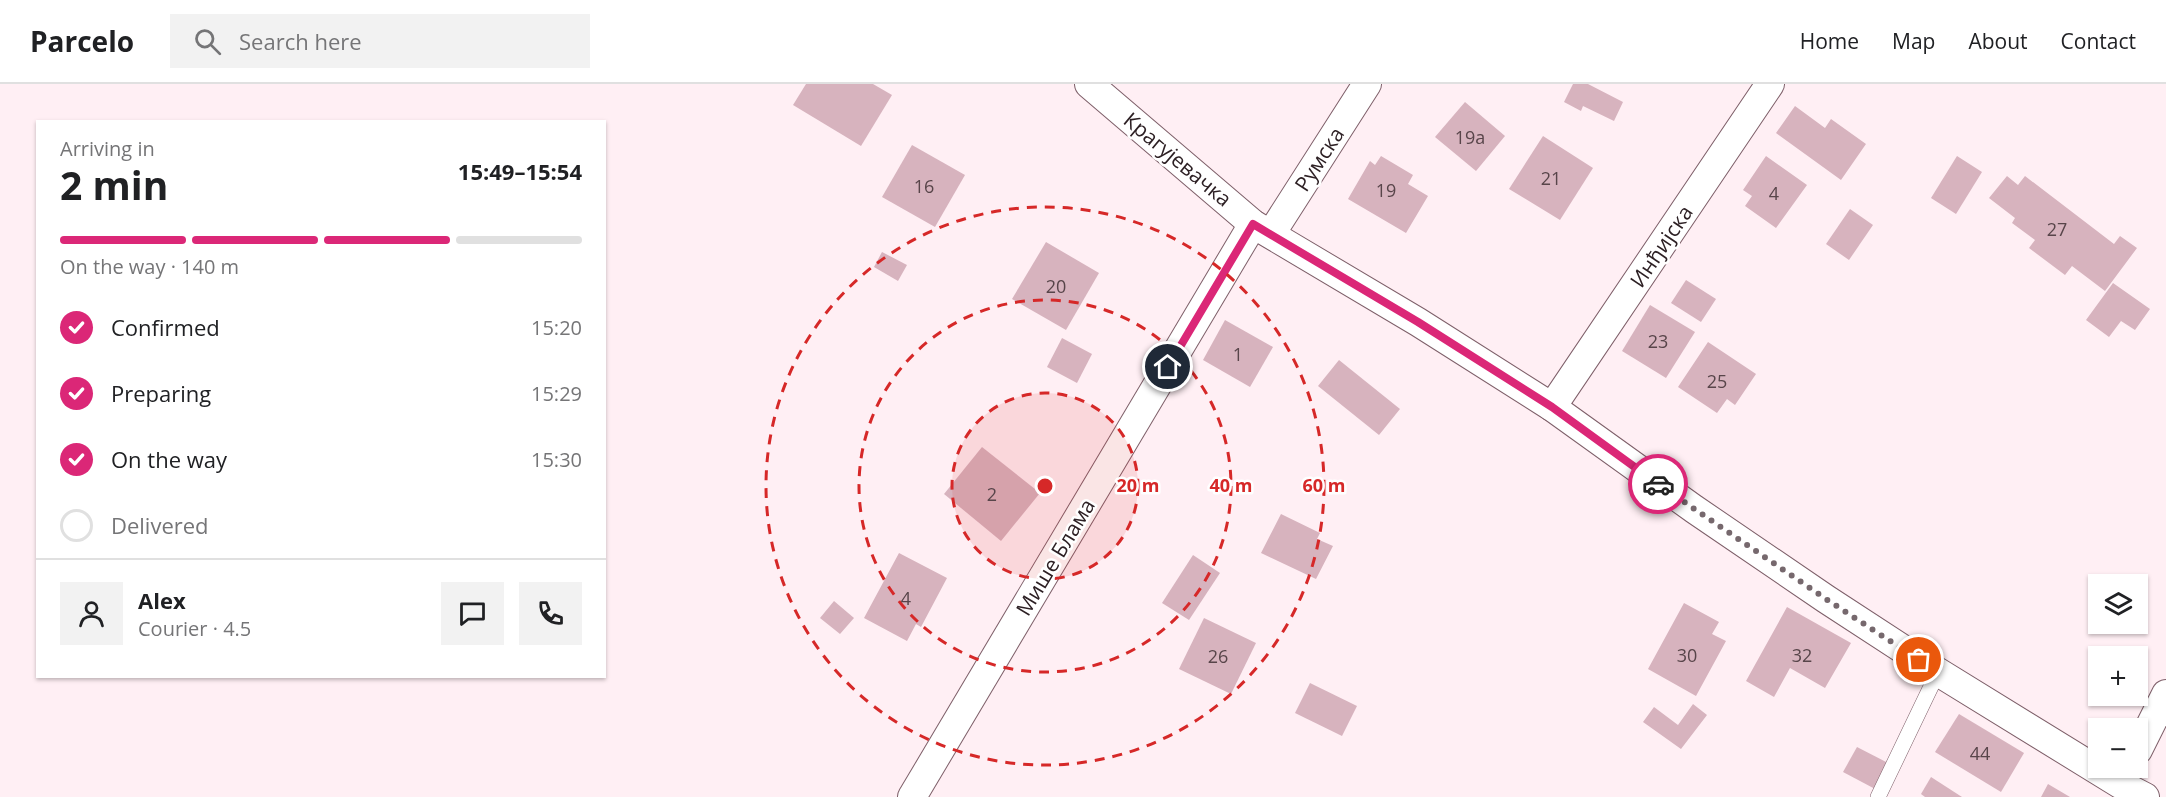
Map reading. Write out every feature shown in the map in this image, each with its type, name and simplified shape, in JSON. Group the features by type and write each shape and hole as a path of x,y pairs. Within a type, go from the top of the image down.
{"street":[{"name":"Крагујевачка","path":"1089,84 1262,229 1418,322 1552,407 1694,509 1938,672 2088,756"},
{"name":"Румска","path":"1262,229 1367,84"},
{"name":"Инђијска","path":"1552,407 1770,84"},
{"name":"Мише Блама","path":"912,797 1262,229"},
{"path":"2148,730 2166,694"},
{"name":"Крагујевачка","path":"2126,778 2145,797"}],"lane":[{"path":"1878,797 1938,672"}],"building":[{"path":"806,84 873,84 892,95 861,146 793,105"},
{"path":"1573,84 1588,84 1623,102 1614,121 1583,106 1581,111 1564,102"},
{"path":"1465,102 1505,136 1476,171 1435,137"},
{"path":"1795,106 1825,128 1831,119 1866,144 1841,180 1776,133"},
{"path":"1543,136 1593,168 1560,220 1509,189"},
{"path":"912,145 965,175 935,227 882,197"},
{"path":"1381,156 1413,175 1408,184 1428,196 1406,233 1348,199 1370,161 1375,165"},
{"path":"1766,156 1807,185 1776,228 1745,206 1752,196 1743,190"},
{"path":"1957,156 1982,172 1956,214 1931,198"},
{"path":"2007,176 2018,185 2025,176 2114,244 2120,236 2137,248 2105,291 2072,266 2065,275 2029,248 2035,240 2012,223 2015,218 1989,198"},
{"path":"1850,209 1873,225 1849,260 1826,244"},
{"path":"1046,242 1099,273 1066,330 1012,299"},
{"path":"882,252 907,265 898,281 874,267"},
{"path":"1686,280 1716,299 1701,322 1671,303"},
{"path":"2113,283 2150,309 2135,330 2121,321 2109,337 2086,320"},
{"path":"1650,305 1695,332 1666,378 1622,351"},
{"path":"1225,320 1273,347 1250,387 1203,360"},
{"path":"1062,338 1092,354 1077,383 1047,367"},
{"path":"1708,342 1756,374 1735,405 1727,399 1717,413 1678,387"},
{"path":"1339,360 1400,409 1379,435 1318,386"},
{"path":"982,447 1040,493 1001,541 944,494"},
{"path":"1281,514 1320,533 1317,539 1333,546 1316,579 1261,553"},
{"path":"899,553 947,578 921,627 916,624 907,641 864,618"},
{"path":"1193,555 1220,573 1189,620 1162,603"},
{"path":"834,601 854,618 840,634 820,618"},
{"path":"1684,603 1719,622 1712,634 1726,641 1696,696 1648,669"},
{"path":"1787,607 1851,643 1825,688 1790,668 1774,697 1746,681"},
{"path":"1204,618 1256,643 1231,694 1179,669"},
{"path":"1310,683 1357,706 1342,736 1295,713"},
{"path":"1693,704 1707,715 1681,749 1643,722 1654,707 1678,725"},
{"path":"1959,714 2024,753 2001,792 1935,752"},
{"path":"1857,747 1890,764 1877,790 1843,772"},
{"path":"1931,777 1962,797 1925,797 1921,794"},
{"path":"2048,784 2070,797 2041,797"}],"way so far":[{"path":"1658,484 1919,660"}],"route":[{"path":"1168,367 1253,224 1418,322 1552,407 1658,484"}]}
